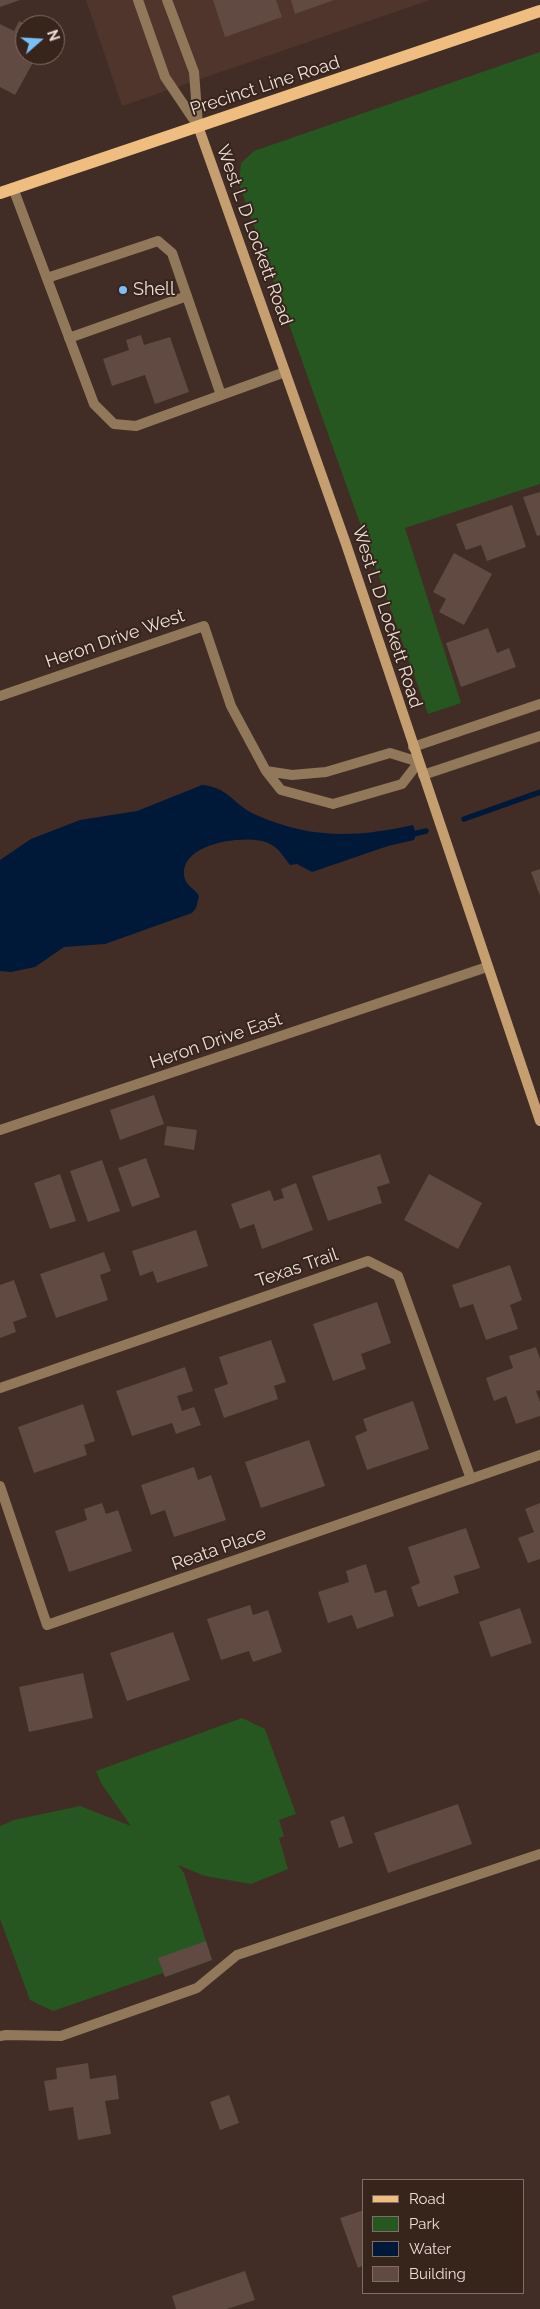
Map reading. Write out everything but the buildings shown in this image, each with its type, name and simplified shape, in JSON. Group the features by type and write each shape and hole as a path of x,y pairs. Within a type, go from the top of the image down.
{"main road":[{"name":"Precinct Line Road","path":"0,193 540,11"},
{"name":"West L D Lockett Road","path":"198,126 346,544 540,1121"}],"street":[{"path":"138,0 165,77 198,126"},
{"path":"167,0 194,72 198,126"},
{"path":"13,188 94,404 114,424 136,426 285,372"},
{"path":"47,278 158,241 172,253 222,395"},
{"path":"69,338 187,296"},
{"name":"Heron Drive West","path":"0,696 204,626 231,706 266,771 281,790 332,804 402,784 418,762"},
{"path":"413,746 540,704"},
{"path":"423,775 540,736"},
{"path":"266,771 292,775 326,772 390,753 418,762"},
{"name":"Heron Drive East","path":"0,1130 487,966"},
{"name":"Texas Trail","path":"0,1388 368,1261 398,1276 471,1479"},
{"name":"Reata Place","path":"0,1486 47,1625 540,1455"},
{"path":"0,2036 61,2036 197,1988 237,1955 540,1854"}],"shaded area":[{"path":"86,0 430,0 122,106"}],"green space":[{"path":"540,52 540,484 405,528 461,703 428,714 239,184 241,163 254,151"},
{"path":"242,1718 265,1729 296,1814 279,1820 284,1836 279,1838 288,1869 251,1884 205,1876 178,1865 184,1873 212,1960 165,1977 163,1973 53,2011 30,2000 0,1919 0,1826 14,1820 80,1806 131,1826 101,1783 96,1771"}],"water":[{"path":"202,785 211,786 224,792 254,814 294,828 332,834 352,834 413,825 416,834 414,840 388,846 312,872 297,864 290,865 272,845 259,840 232,840 217,843 193,855 186,864 185,879 199,896 196,908 192,913 105,944 64,947 35,967 11,972 0,971 0,860 31,839 80,820 137,811"}],"waterway":[{"path":"464,819 540,792"},
{"path":"409,835 426,831"}],"place":[{"name":"Shell","path":"123,290"}]}
